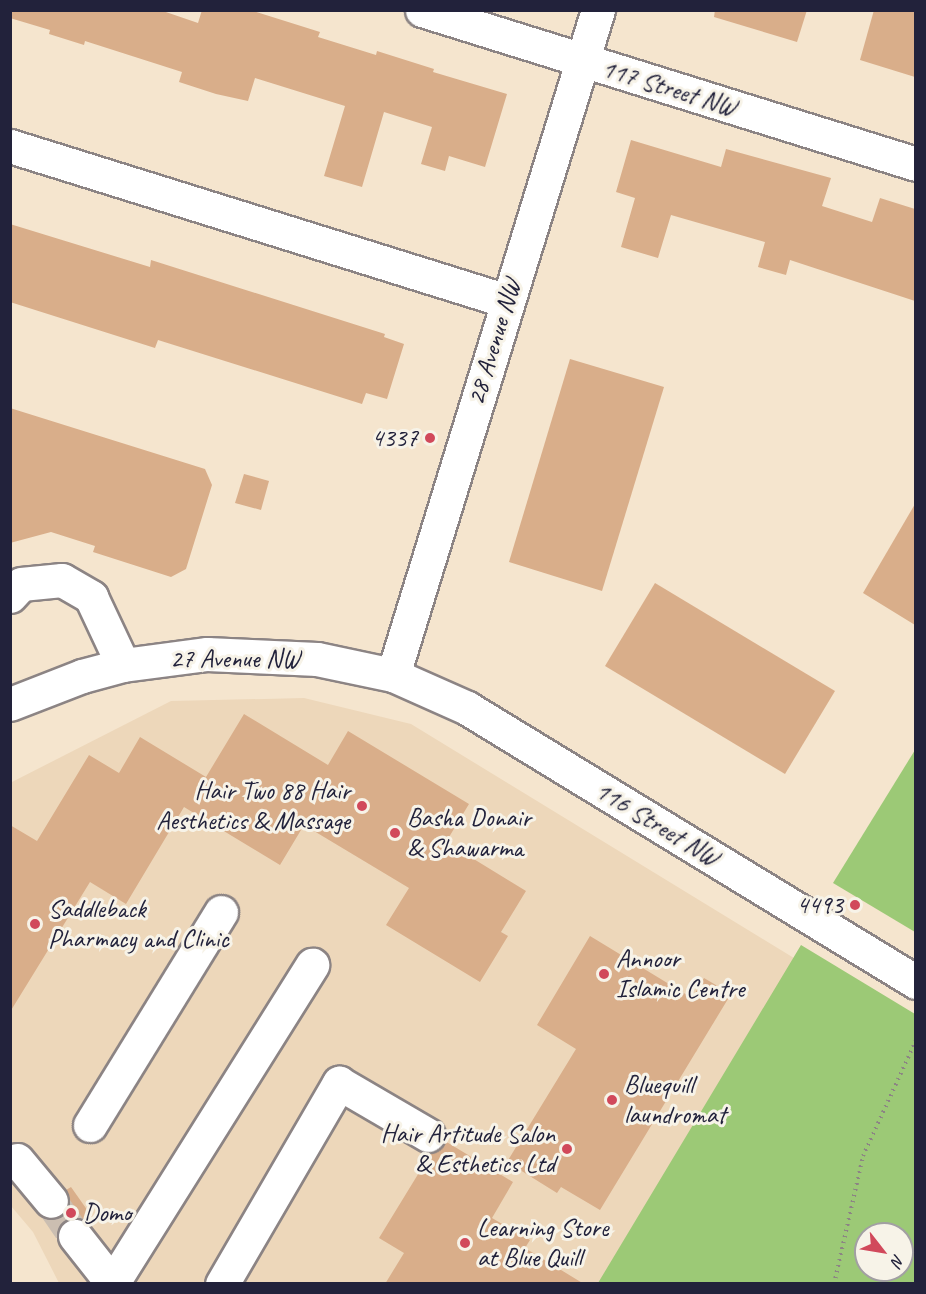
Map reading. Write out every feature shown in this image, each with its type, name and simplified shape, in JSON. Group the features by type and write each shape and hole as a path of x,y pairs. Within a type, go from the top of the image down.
{"street":[{"name":"117 Street NW","path":"422,10 915,164"},
{"name":"28 Avenue NW","path":"393,675 598,10"},
{"path":"10,146 507,301"},
{"path":"10,596 21,584 62,580 91,597 123,665"},
{"name":"27 Avenue NW","path":"10,704 82,676 123,665 207,654 317,659 393,675"},
{"name":"116 Street NW","path":"393,675 438,694 486,719 915,982"},
{"path":"90,1125 221,912"},
{"path":"83,1230 115,1278 312,965"},
{"path":"222,1284 339,1083 428,1135"},
{"path":"28,1155 58,1196"}],"path":[{"path":"834,1284 863,1156 915,1040"}],"shaded area":[{"path":"304,698 411,724 807,966 616,1283 59,1283 33,1232 11,1206 10,783 171,701"}],"green space":[{"path":"915,750 915,932 833,883"},
{"path":"801,945 915,1014 915,1283 598,1283"}],"building":[{"path":"10,10 160,10 198,23 202,10 250,10 320,32 318,37 376,55 377,51 434,69 433,72 507,94 485,167 449,156 445,171 421,164 432,127 384,112 362,187 324,176 345,106 255,78 248,101 216,94 179,82 182,72 85,41 84,45 49,34 50,30 10,18"},
{"path":"715,10 807,10 797,42 714,17"},
{"path":"874,10 915,10 915,77 860,60"},
{"path":"631,140 721,167 726,149 831,178 822,206 872,222 880,198 915,209 915,301 790,260 786,275 758,267 765,242 671,215 658,258 621,247 635,198 616,192"},
{"path":"10,224 150,267 151,260 385,334 384,337 404,344 387,399 366,393 362,404 158,340 155,348 10,302"},
{"path":"570,359 664,387 602,591 509,562"},
{"path":"10,408 205,469 212,485 186,569 171,577 93,552 95,546 51,532 10,543"},
{"path":"244,474 269,481 261,510 235,503"},
{"path":"915,504 915,625 863,593"},
{"path":"655,583 835,691 785,774 605,666"},
{"path":"244,714 328,765 348,731 469,804 446,842 526,891 501,932 508,936 480,982 386,925 409,888 304,825 280,865 184,807 126,904 90,882 10,1012 10,825 37,841 89,755 119,773 140,737 206,777"},
{"path":"590,936 692,998 704,978 731,994 600,1210 561,1187 557,1193 507,1162 576,1049 537,1025"},
{"path":"445,1141 513,1182 492,1218 530,1240 525,1248 584,1284 385,1284 404,1253 379,1238 431,1153 438,1151"},
{"path":"71,1187 95,1221 90,1225 82,1219 73,1217 61,1224 57,1218 68,1208 70,1198 66,1190"}],"tunnel":[{"path":"51,1201 75,1236"}],"place":[{"name":"4337","path":"430,438"},
{"name":"Hair Two 88 Hair Aesthetics & Massage","path":"362,806"},
{"name":"Basha Donair & Shawarma","path":"395,833"},
{"name":"4493","path":"855,905"},
{"name":"Saddleback Pharmacy and Clinic","path":"35,924"},
{"name":"Annoor Islamic Centre","path":"604,974"},
{"name":"Bluequill laundromat","path":"612,1100"},
{"name":"Hair Artitude Salon & Esthetics Ltd","path":"567,1149"},
{"name":"Domo","path":"71,1213"},
{"name":"Learning Store at Blue Quill","path":"465,1243"}]}
